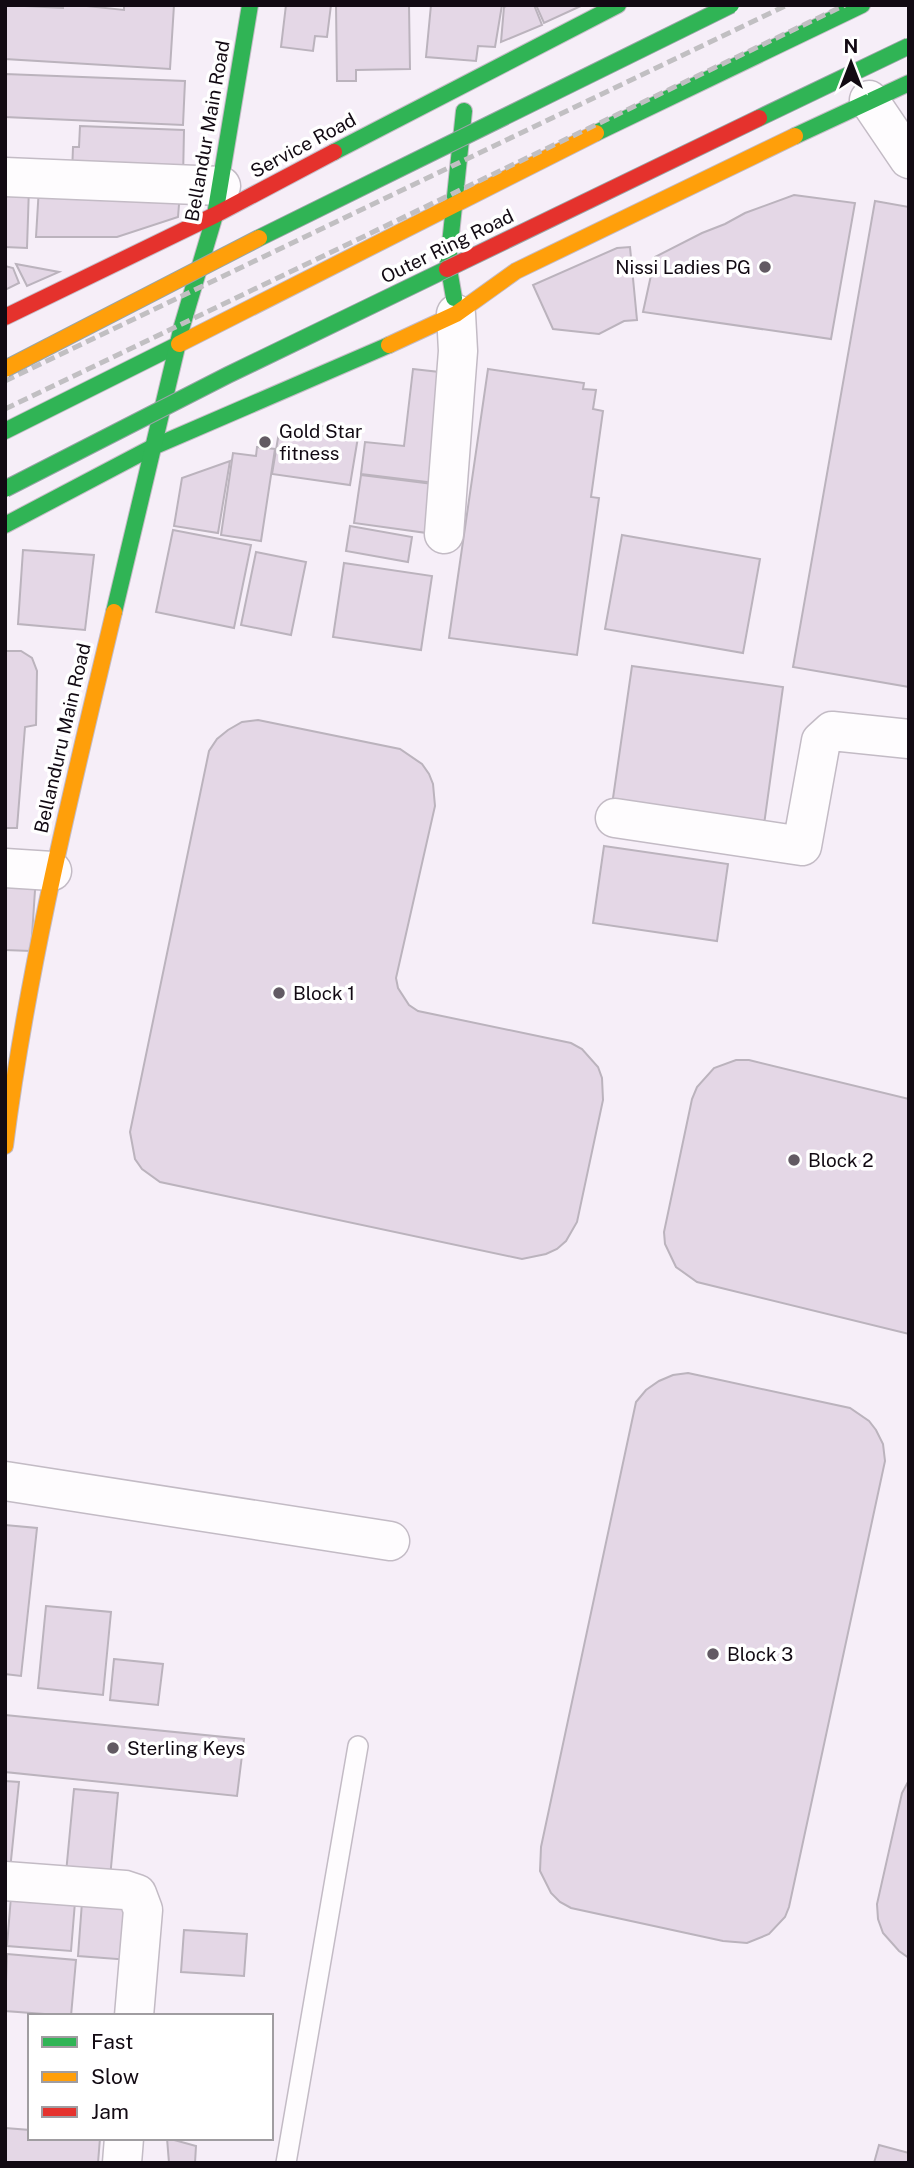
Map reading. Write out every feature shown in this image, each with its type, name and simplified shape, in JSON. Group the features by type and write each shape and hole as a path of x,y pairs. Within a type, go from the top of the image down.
{"main road":[{"name":"Bellandur Main Road","path":"179,344 218,200 250,5"},
{"name":"Service Road","path":"5,317 218,200 470,80 618,5"},
{"path":"5,369 266,234 731,5"},
{"path":"5,432 454,204 862,5"},
{"name":"Outer Ring Road","path":"5,489 228,375 909,46"},
{"path":"456,314 448,263 461,129 470,80"},
{"path":"5,525 153,447 456,314 516,271 909,83"},
{"name":"Bellanduru Main Road","path":"5,1146 8,1100 52,871 179,344"}],"street":[{"path":"869,100 909,159"},
{"path":"5,177 218,200"},
{"path":"444,534 458,351 456,314"},
{"path":"615,818 802,846 821,741 832,731 909,738"},
{"path":"5,868 52,871"},
{"path":"5,1481 390,1541"},
{"path":"5,1881 125,1890 137,1894 143,1910 134,2014"},
{"path":"122,2163 124,2140"}],"lane":[{"path":"286,2163 358,1746"}],"building":[{"path":"5,5 63,8 63,5 77,5 124,10 124,5 174,5 170,69 5,59"},
{"path":"286,5 331,5 327,37 315,36 313,51 281,47"},
{"path":"336,5 409,5 410,69 356,70 356,81 337,81"},
{"path":"431,5 502,5 495,47 478,46 476,61 426,57"},
{"path":"534,5 542,25 501,42 504,7"},
{"path":"536,5 583,5 544,23"},
{"path":"5,74 185,81 183,125 5,117"},
{"path":"80,126 184,130 183,179 72,174 73,147 79,147"},
{"path":"5,186 29,187 27,248 5,247"},
{"path":"39,187 180,192 178,217 117,237 36,237"},
{"path":"794,195 855,203 831,339 643,312 655,257 745,213"},
{"path":"875,201 909,207 909,687 793,667"},
{"path":"630,247 637,320 624,321 599,334 553,329 533,285 617,248"},
{"path":"16,264 59,272 27,286"},
{"path":"5,266 13,268 19,283 5,290"},
{"path":"413,369 448,373 435,483 361,474 365,442 404,446"},
{"path":"488,369 584,383 583,389 596,390 593,409 603,411 591,497 599,498 577,655 449,638"},
{"path":"320,426 359,431 350,485 272,474 279,432 318,438"},
{"path":"257,447 275,449 261,541 221,535 233,453 256,456"},
{"path":"230,461 218,533 174,526 182,478"},
{"path":"361,475 433,484 427,533 354,523"},
{"path":"350,526 412,537 408,562 346,551"},
{"path":"173,530 251,545 234,628 156,612"},
{"path":"622,535 760,559 743,653 605,629"},
{"path":"23,550 94,555 85,630 18,624"},
{"path":"256,552 306,562 291,635 241,625"},
{"path":"344,563 432,576 421,650 333,637"},
{"path":"5,651 21,651 32,658 37,671 36,725 25,727 17,828 5,828"},
{"path":"632,666 783,687 763,832 611,812"},
{"name":"Block 1","path":"258,720 400,749 422,764 429,774 435,806 396,978 398,988 409,1005 418,1011 571,1043 582,1049 598,1067 602,1078 603,1100 577,1222 566,1241 557,1249 522,1259 160,1182 142,1169 135,1159 130,1132 209,751 217,739 228,730 242,722"},
{"path":"604,846 728,864 717,941 593,923"},
{"path":"5,873 36,875 31,951 5,950"},
{"name":"Block 2","path":"736,1060 749,1060 909,1099 909,1334 697,1282 676,1267 665,1244 664,1232 692,1099 697,1087 714,1068"},
{"name":"Block 3","path":"688,1373 850,1408 869,1421 876,1430 883,1444 885,1461 789,1907 785,1917 769,1934 747,1943 723,1941 571,1908 551,1893 540,1871 541,1847 636,1402 646,1390 659,1381"},
{"path":"5,1525 37,1528 21,1676 5,1674"},
{"path":"46,1606 111,1612 103,1695 38,1688"},
{"path":"114,1659 163,1664 158,1705 110,1700"},
{"path":"5,1715 244,1739 237,1796 5,1772"},
{"path":"909,1780 909,1958 883,1933 877,1904 902,1793"},
{"path":"5,1781 19,1782 10,1870 5,1870"},
{"path":"74,1789 118,1793 110,1878 66,1873"},
{"path":"11,1896 75,1902 71,1951 7,1946"},
{"path":"82,1902 134,1906 130,1960 78,1956"},
{"path":"184,1930 247,1934 244,1976 181,1972"},
{"path":"7,1954 76,1960 71,2014 5,2011"},
{"path":"5,2128 28,2130 28,2140 100,2140 98,2163 5,2163"},
{"path":"167,2140 196,2146 195,2163 169,2163"},
{"path":"879,2145 909,2153 909,2163 874,2163"}],"railway":[{"path":"5,381 787,5"},
{"path":"5,409 845,5"}],"traffic: fast":[{"path":"114,612 182,326 215,215 250,5"},
{"path":"334,152 618,5"},
{"path":"259,238 731,5"},
{"path":"596,133 862,5"},
{"path":"759,118 909,46"},
{"path":"795,136 909,83"},
{"path":"454,298 448,263 464,111"},
{"path":"5,489 228,375 447,269"},
{"path":"5,431 179,344"},
{"path":"5,525 153,447 389,345"}],"traffic: slow":[{"path":"179,344 596,133"},
{"path":"389,345 456,314 516,271 795,136"},
{"path":"5,369 259,238"},
{"path":"5,1146 39,944 114,612"}],"traffic: jam":[{"path":"447,269 759,118"},
{"path":"5,317 215,215 334,152"}],"place":[{"name":"Nissi Ladies PG","path":"765,267"},
{"name":"Gold Star fitness","path":"265,442"},
{"name":"Block 1","path":"279,993"},
{"name":"Block 2","path":"794,1160"},
{"name":"Block 3","path":"713,1654"},
{"name":"Sterling Keys","path":"113,1748"}]}
